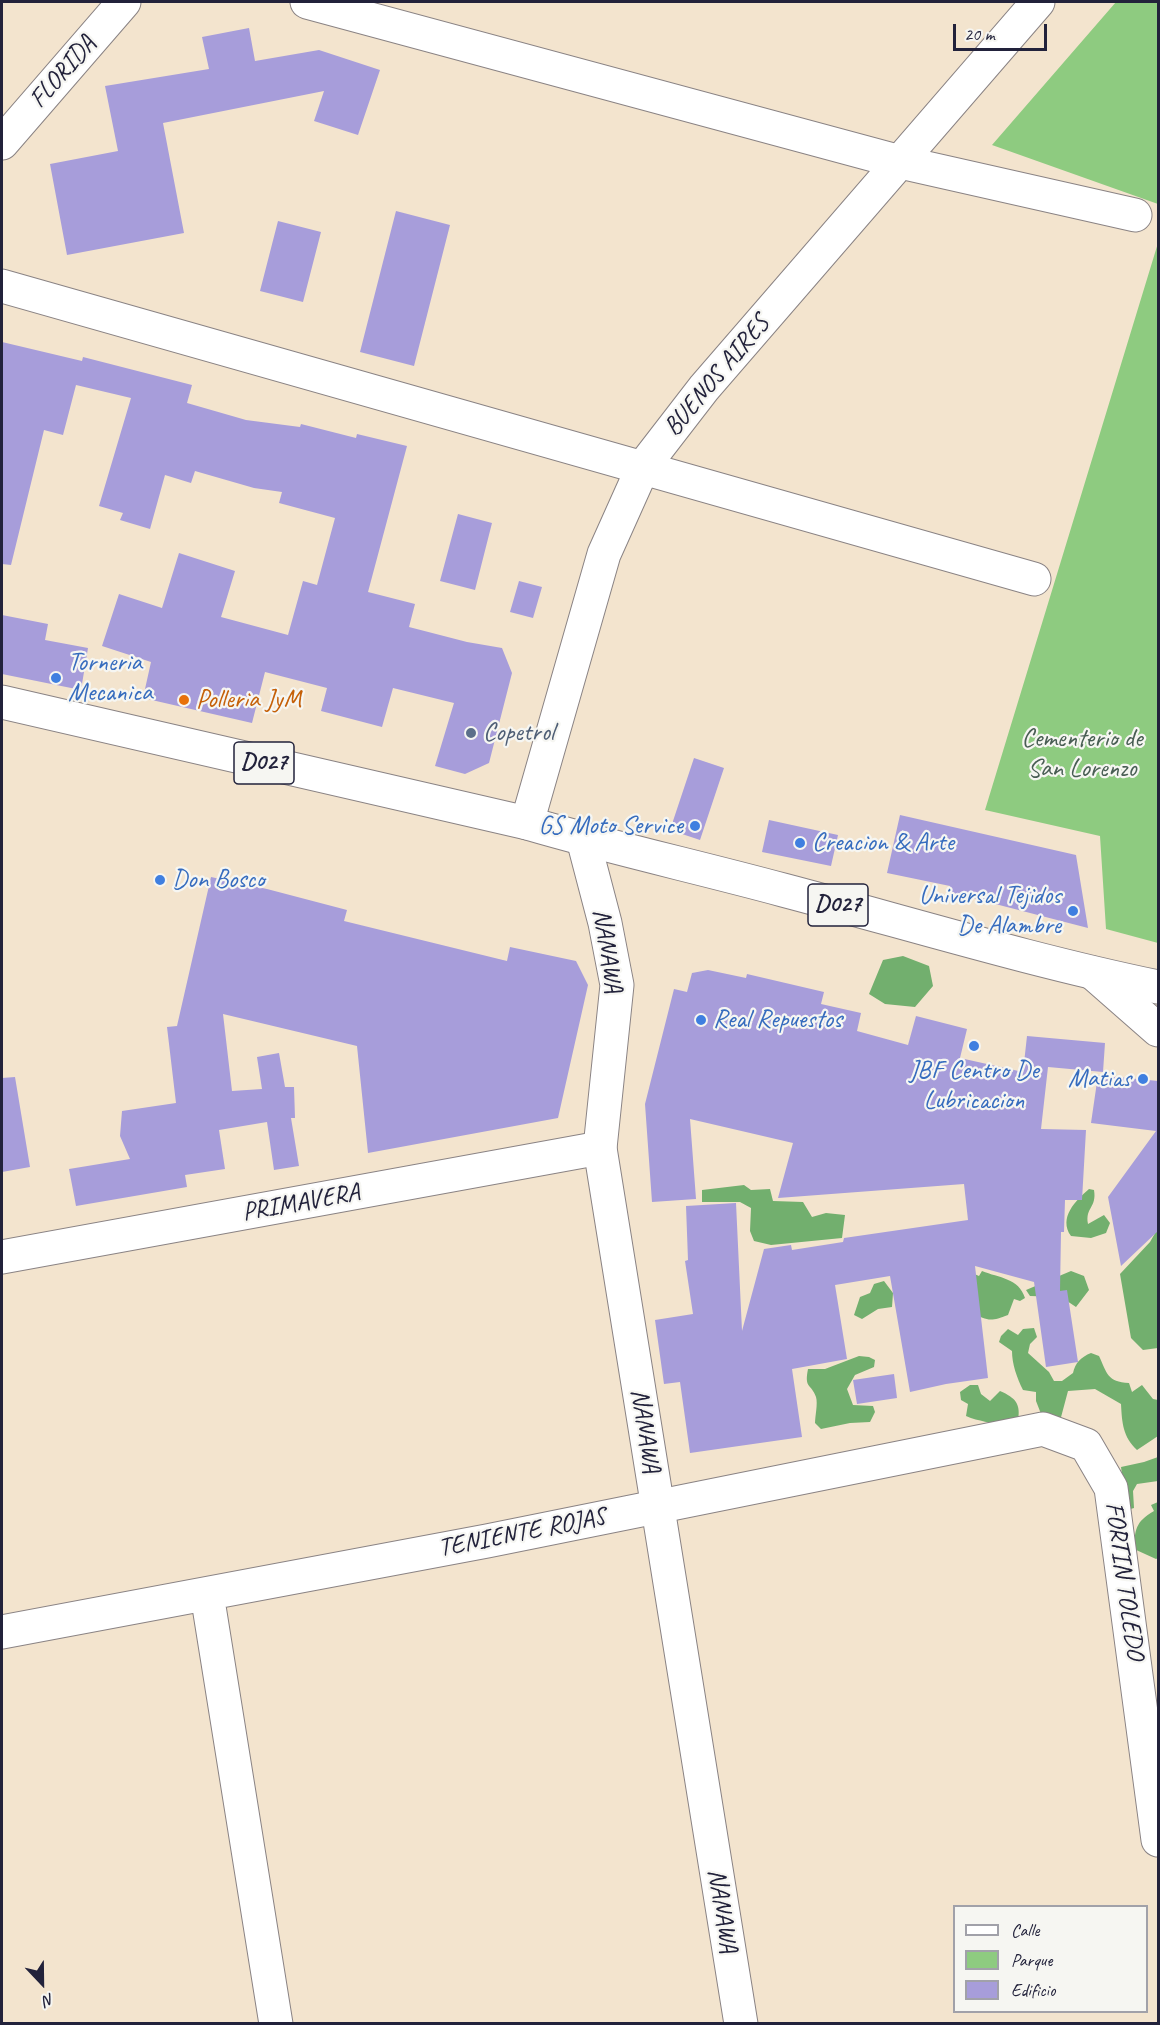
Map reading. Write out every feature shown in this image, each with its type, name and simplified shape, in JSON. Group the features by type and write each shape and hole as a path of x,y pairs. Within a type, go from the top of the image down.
{"street":[{"name":"FLORIDA","path":"2,143 124,2"},
{"path":"307,2 900,162 1135,215"},
{"name":"BUENOS AIRES","path":"527,823 604,554 643,466 704,388 1038,2"},
{"path":"2,286 643,466 1034,579"},
{"name":"D027","path":"2,702 527,823 1093,974 1158,987"},
{"name":"NANAWA","path":"583,839 605,923 617,985 600,1148 741,2024"},
{"path":"1093,974 1158,1030"},
{"name":"PRIMAVERA","path":"2,1257 600,1148"},
{"name":"TENIENTE ROJAS","path":"2,1632 508,1537 657,1505 1043,1429"},
{"name":"FORTIN TOLEDO","path":"1043,1429 1086,1445 1111,1488 1158,1840"},
{"path":"207,1594 276,2024"}],"green space":[{"path":"1116,2 1158,2 1158,204 992,145"},
{"name":"Cementerio de San Lorenzo","path":"1158,243 1158,943 1106,929 1100,836 985,810"},
{"path":"903,956 929,966 933,986 915,1007 885,1004 869,994 883,960"},
{"path":"744,1185 751,1190 770,1189 773,1201 803,1202 812,1217 826,1213 845,1215 842,1238 771,1245 754,1241 750,1231 751,1208 740,1202 702,1202 702,1190"},
{"path":"1089,1189 1094,1190 1094,1196 1088,1214 1088,1224 1104,1215 1110,1223 1106,1233 1091,1238 1071,1236 1066,1223 1070,1210"},
{"path":"1158,1228 1158,1348 1143,1350 1131,1338 1120,1274 1150,1242"},
{"path":"965,1270 979,1276 982,1271 1008,1280 1018,1286 1025,1298 1020,1301 1014,1299 1008,1315 993,1320 981,1317 971,1312"},
{"path":"1071,1271 1084,1276 1089,1290 1076,1307 1061,1297 1030,1296 1026,1290"},
{"path":"884,1281 893,1293 892,1307 878,1309 862,1319 854,1315 860,1297 870,1293 874,1284"},
{"path":"1034,1328 1037,1337 1030,1344 1028,1353 1049,1372 1054,1381 1062,1381 1073,1373 1079,1361 1091,1353 1099,1356 1109,1376 1116,1381 1129,1383 1132,1392 1142,1385 1153,1399 1158,1400 1158,1436 1137,1450 1124,1429 1121,1404 1095,1389 1068,1391 1060,1421 1043,1419 1036,1401 1036,1392 1023,1390 1015,1371 1012,1351 999,1342 1008,1329 1018,1335 1023,1329"},
{"path":"859,1356 875,1360 874,1367 855,1375 847,1389 853,1405 873,1406 875,1412 870,1422 850,1423 821,1429 815,1423 817,1400 807,1383 808,1369 825,1369"},
{"path":"970,1385 978,1385 981,1394 990,1401 1000,1391 1010,1396 1018,1406 1018,1421 1004,1428 966,1416 968,1404 961,1400 960,1392"},
{"path":"1158,1457 1158,1481 1137,1484 1133,1491 1134,1508 1127,1510 1121,1467"},
{"path":"1158,1502 1158,1558 1156,1559 1134,1549 1137,1527 1154,1511 1151,1505"}],"building":[{"path":"249,28 255,61 319,50 380,70 358,135 314,121 324,91 163,123 184,233 67,255 50,164 118,151 105,86 209,69 202,37"},
{"path":"396,211 450,225 414,366 360,352"},
{"path":"278,221 321,232 303,302 260,291"},
{"path":"2,342 82,361 83,357 192,385 187,403 246,420 300,427 301,424 356,438 357,434 407,446 368,592 415,604 409,627 467,642 502,648 512,673 489,763 465,774 435,766 454,703 393,688 382,727 321,711 327,688 265,672 252,723 143,698 151,662 102,646 119,594 162,608 179,553 235,571 221,617 288,635 303,581 317,585 335,518 279,503 282,492 254,488 195,471 191,483 165,475 150,529 120,520 123,513 99,506 131,398 76,385 63,435 44,430 11,565 2,564"},
{"path":"458,514 492,523 475,590 440,581"},
{"path":"519,581 542,587 533,618 510,612"},
{"path":"2,615 48,624 45,640 88,648 81,690 2,674"},
{"path":"694,758 724,768 700,840 670,830"},
{"path":"900,815 1076,855 1088,928 949,892 950,886 887,873"},
{"name":"Creacion & Arte","path":"769,820 838,835 831,866 762,852"},
{"path":"211,877 347,910 344,921 507,961 510,947 576,961 588,985 558,1118 368,1153 357,1046 223,1014 232,1091 262,1089 257,1057 279,1053 285,1087 294,1087 295,1118 291,1118 299,1166 274,1170 267,1122 219,1130 225,1169 185,1175 187,1187 76,1206 69,1169 130,1159 120,1136 122,1111 176,1103 167,1027 177,1026"},
{"path":"708,970 746,978 747,974 824,992 821,1004 861,1013 857,1031 908,1045 916,1016 967,1029 960,1058 1023,1072 1027,1036 1105,1043 1103,1072 1048,1067 1041,1129 1086,1130 1082,1200 1065,1200 1064,1232 1061,1232 1060,1291 1067,1290 1078,1362 1046,1367 1034,1282 975,1266 988,1378 910,1392 890,1276 835,1285 847,1359 792,1369 802,1437 690,1453 680,1382 664,1384 655,1320 693,1314 685,1261 688,1260 686,1206 736,1203 742,1331 764,1249 791,1245 792,1250 843,1242 844,1238 968,1220 964,1184 778,1198 793,1143 690,1119 696,1199 652,1202 645,1104 674,989 687,992 692,973"},
{"path":"1098,1075 1158,1081 1158,1231 1121,1266 1108,1197 1156,1131 1091,1123"},
{"path":"15,1077 30,1167 2,1172 2,1078"},
{"path":"894,1374 897,1398 857,1404 853,1380"}],"place":[{"name":"Torneria Mecanica","path":"56,678"},
{"name":"Polleria JyM","path":"184,700"},
{"name":"Copetrol","path":"471,733"},
{"name":"GS Moto Service","path":"695,826"},
{"name":"Creacion & Arte","path":"800,843"},
{"name":"Don Bosco","path":"160,880"},
{"name":"Universal Tejidos De Alambre","path":"1073,911"},
{"name":"Real Repuestos","path":"701,1020"},
{"name":"JBF Centro De Lubricacion","path":"974,1046"},
{"name":"Matias","path":"1143,1079"}]}
